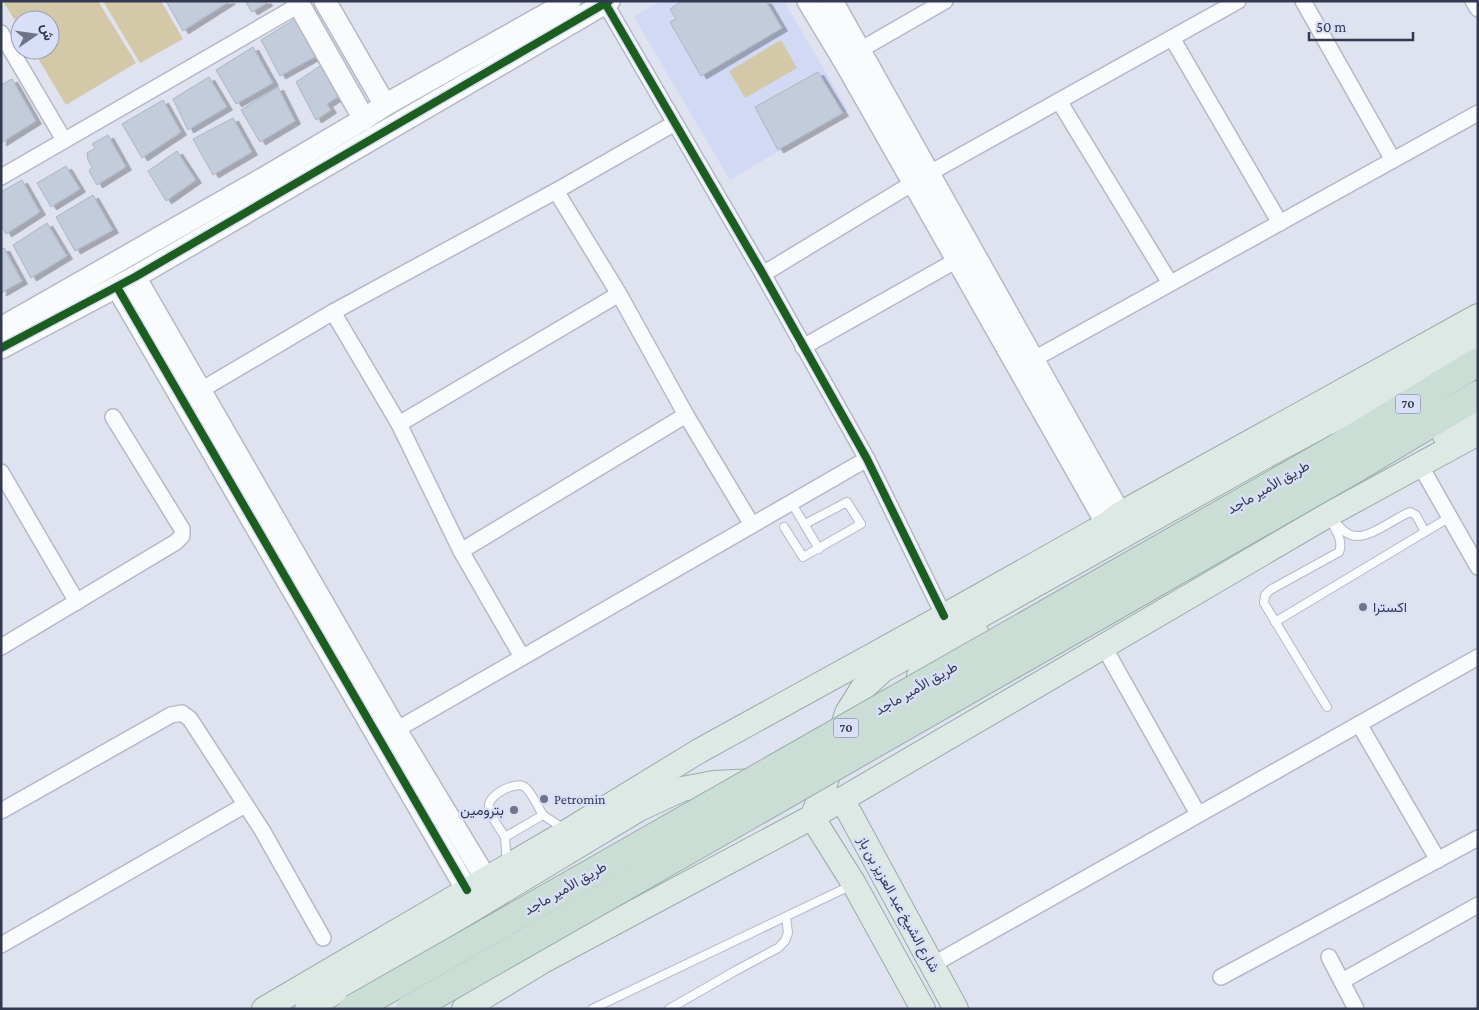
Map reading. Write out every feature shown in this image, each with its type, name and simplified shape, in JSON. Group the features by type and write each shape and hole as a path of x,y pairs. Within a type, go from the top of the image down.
{"highway":[{"name":"طريق الأمير ماجد","path":"346,999 1339,447 1478,362"},
{"name":"طريق الأمير ماجد","path":"410,1009 1354,469 1478,395"}],"main road":[{"path":"306,1009 346,999 568,831 699,751 944,616 1113,519 1478,316"},
{"path":"1271,453 1390,381 1478,321"},
{"path":"832,795 847,713 862,689 883,670 1271,453 1478,343"},
{"path":"1328,516 1478,414"},
{"path":"543,961 812,817 832,795 1097,652 1328,516 1478,433"},
{"path":"1044,579 913,680 905,698 907,713 924,723 940,726 951,724 1097,652"},
{"path":"568,831 662,784 696,775 734,771 779,780 832,795"},
{"path":"508,877 682,788 714,783 779,780"},
{"name":"شارع الشيخ عبد العزيز بن باز","path":"832,795 956,1009"},
{"path":"264,1009 476,885 508,877 659,816 684,809 702,814 710,820 716,841 704,859 464,1009"},
{"path":"812,817 854,884 923,1009"},
{"path":"300,1009 346,999"}],"street":[{"path":"326,1 385,105"},
{"path":"1,348 126,282 269,187 385,105 570,1"},
{"path":"808,1 853,57"},
{"path":"832,1 853,57 921,178 1034,359 1113,519"},
{"path":"853,57 945,1"},
{"path":"763,274 921,178 1238,1"},
{"path":"1303,1 1393,160"},
{"path":"1473,1 1478,10"},
{"path":"1,328 269,187 607,2 867,459 944,616"},
{"path":"1,177 298,3 364,119"},
{"path":"1,33 64,140"},
{"path":"1172,38 1280,223"},
{"path":"1059,101 1170,283"},
{"path":"1034,359 1478,113"},
{"path":"201,390 333,312 556,191 676,123"},
{"path":"921,178 957,260 1113,519"},
{"path":"556,191 752,525"},
{"path":"803,347 957,260"},
{"path":"126,282 201,390 287,561 396,730 476,885"},
{"path":"126,282 476,885"},
{"path":"399,424 618,294"},
{"path":"333,312 399,424 461,551 522,658"},
{"path":"461,551 686,415"},
{"path":"1,647 176,542 182,536 182,529 113,417"},
{"path":"396,730 867,459"},
{"path":"1420,465 1478,567"},
{"path":"1,472 77,602"},
{"path":"1097,652 1198,814"},
{"path":"932,965 1478,656"},
{"path":"1,811 170,715 182,713 190,719 262,830 324,938"},
{"path":"1359,724 1438,860"},
{"path":"1,945 245,805"},
{"path":"1221,977 1478,838"},
{"path":"1342,981 1478,904"},
{"path":"1328,957 1356,1009"}],"lane":[{"path":"792,502 819,549"},
{"path":"784,527 804,557 860,526 861,522 847,502 804,524"},
{"path":"1328,516 1347,533 1360,536 1368,534 1410,512 1416,515 1425,532"},
{"path":"1327,707 1264,603 1265,595 1270,590 1339,552 1340,540 1328,516"},
{"path":"1276,622 1450,517"},
{"path":"508,877 505,837 490,812 489,804 492,798 513,785 521,784 526,788 543,815 568,831"},
{"path":"505,837 543,815"},
{"path":"592,1009 854,884"},
{"path":"670,1009 778,948 785,941 788,933 786,917"}],"shaded area":[{"path":"3,1 98,1 136,63 66,105 39,60 60,60 60,10 10,10 10,13"},
{"path":"103,1 161,1 183,39 140,63"},
{"path":"660,1 784,1 848,110 730,180 634,17"},
{"path":"781,40 797,68 745,98 729,71"}],"building":[{"path":"166,1 230,1 183,31"},
{"path":"245,1 266,1 267,3 252,12"},
{"path":"682,1 766,1 782,28 701,76 670,22 676,19 670,9"},
{"path":"297,18 320,54 280,76 261,40"},
{"path":"253,47 273,83 236,104 216,70"},
{"path":"326,62 342,94 327,104 331,110 316,120 296,82"},
{"path":"818,72 843,113 778,150 755,107"},
{"path":"209,77 227,107 188,130 173,99"},
{"path":"12,79 36,121 1,143 1,85"},
{"path":"278,87 295,121 260,142 241,110"},
{"path":"163,100 181,132 142,158 122,124"},
{"path":"233,118 252,152 213,175 193,139"},
{"path":"108,135 126,167 97,185 89,171 92,167 87,153 95,148 92,144"},
{"path":"177,151 196,180 166,201 148,171"},
{"path":"66,166 80,189 51,207 37,183"},
{"path":"22,180 40,212 6,234 1,225 1,192"},
{"path":"93,195 113,230 75,251 56,217"},
{"path":"47,223 67,256 31,278 13,245"},
{"path":"4,248 22,281 1,293 1,249"}],"cycle path":[{"path":"1,348 135,277 609,1"},
{"path":"605,3 763,274 867,459 944,616"},
{"path":"117,287 467,890"}],"place":[{"name":"اكسترا","path":"1363,607"},
{"name":"Petromin","path":"544,799"},
{"name":"بترومين","path":"514,810"}]}
